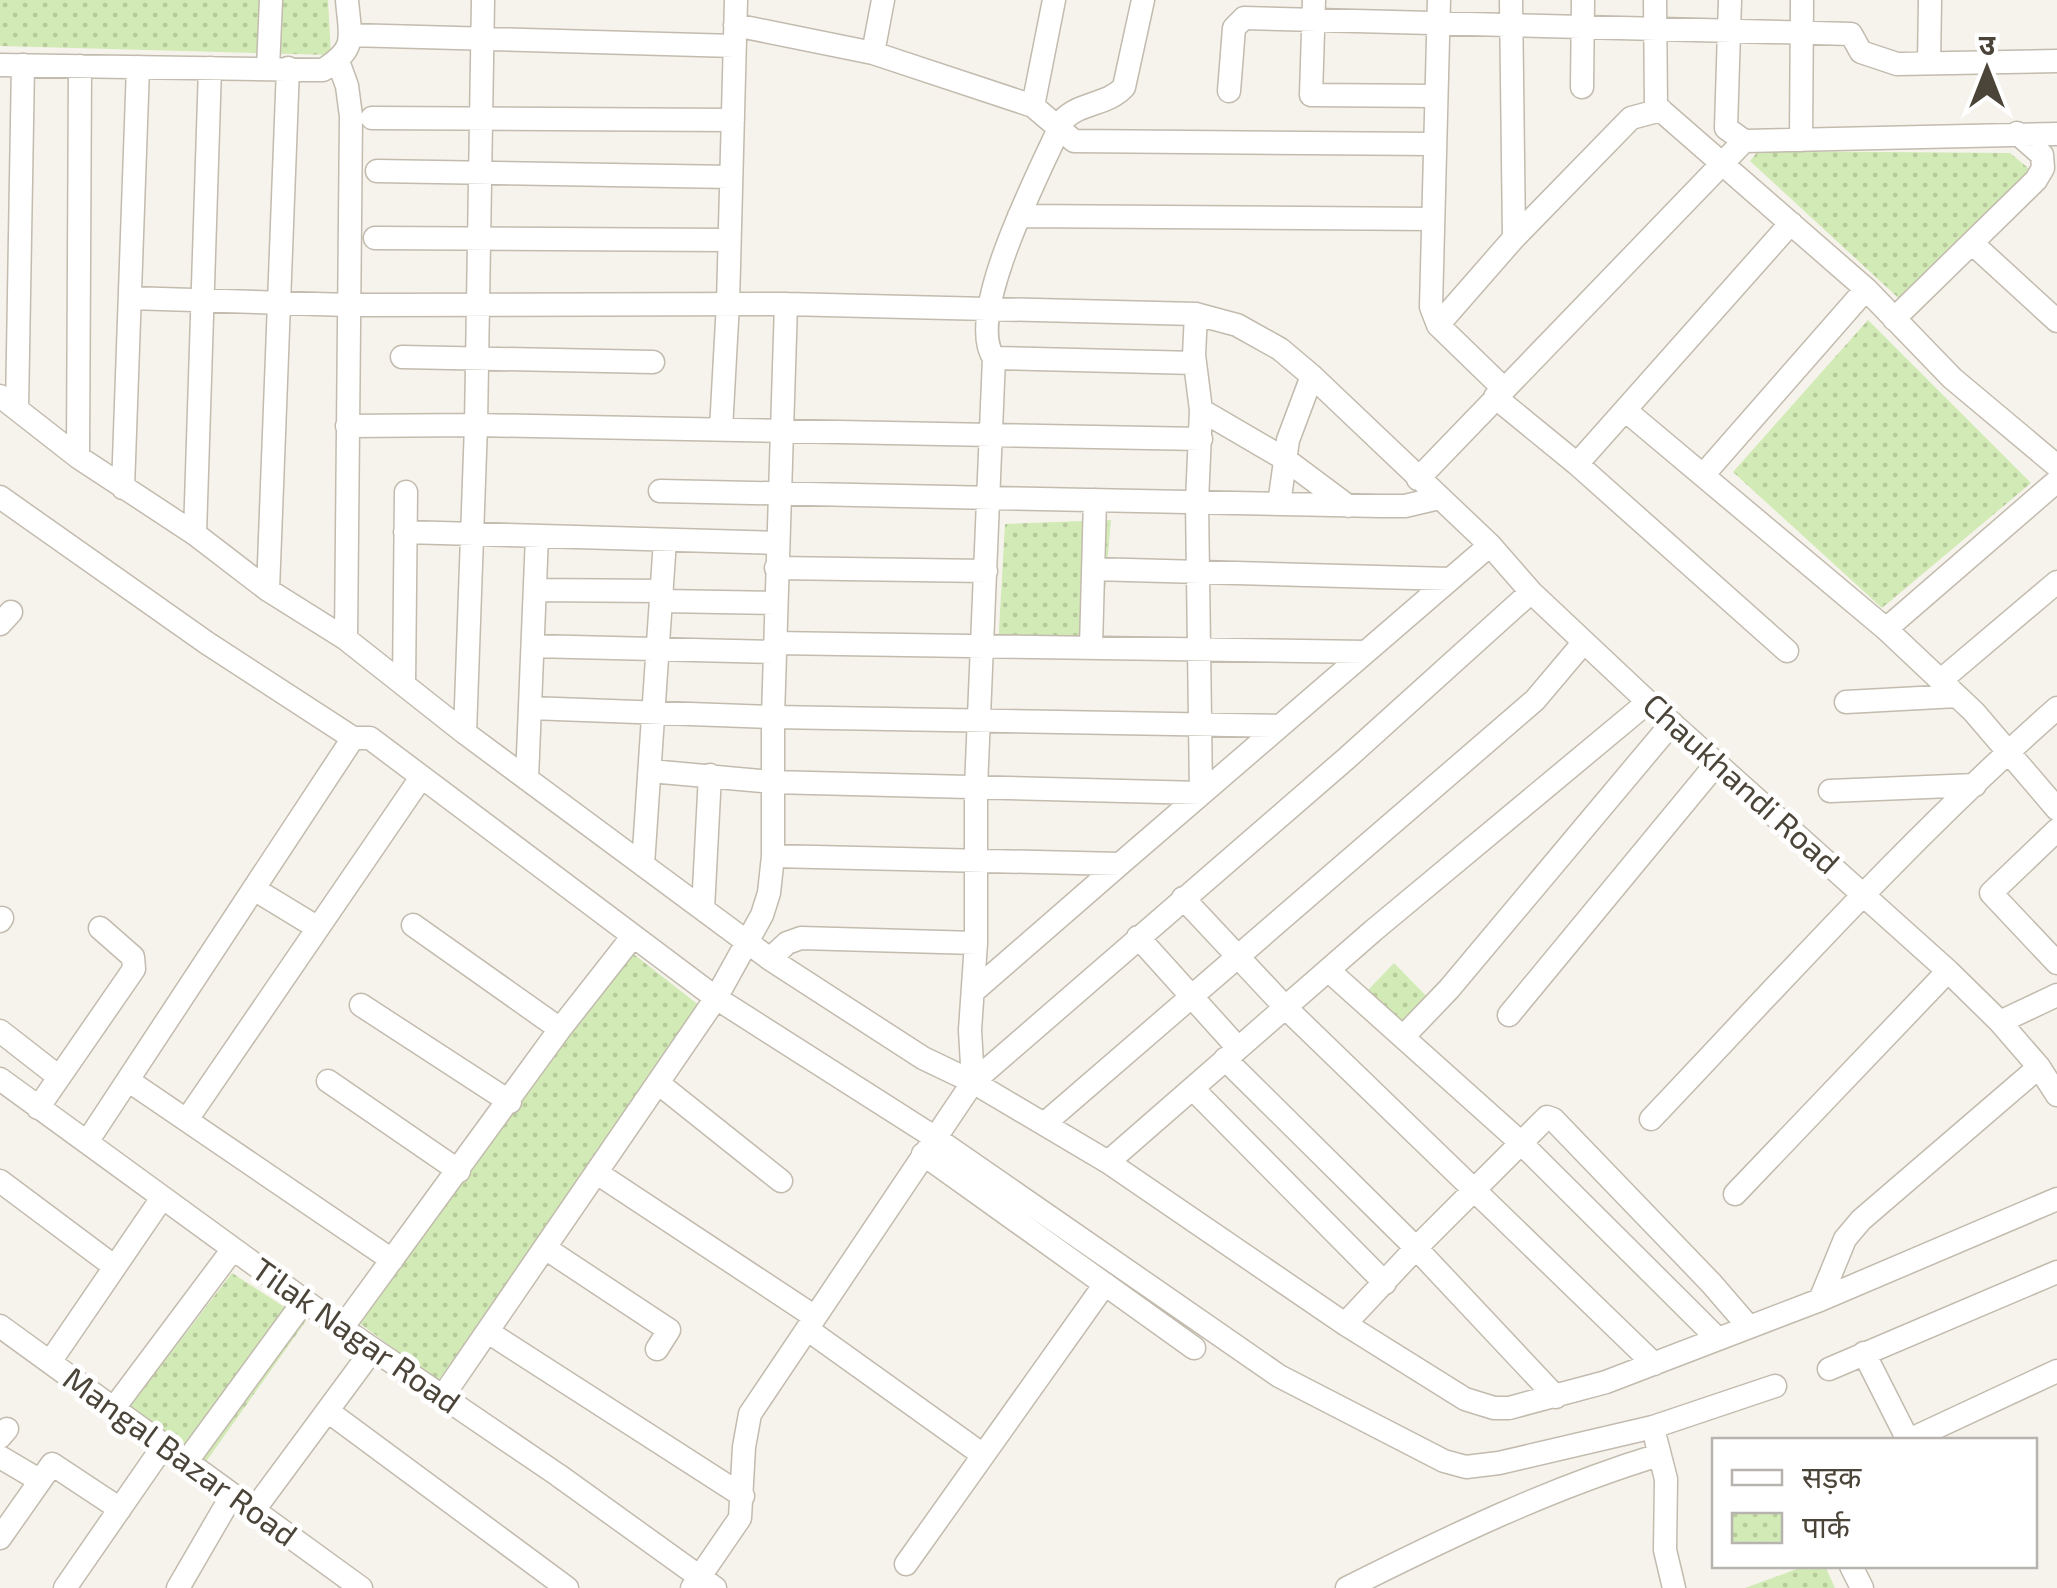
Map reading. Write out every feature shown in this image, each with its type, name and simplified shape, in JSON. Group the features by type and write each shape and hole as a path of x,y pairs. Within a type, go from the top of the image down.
{"street":[{"path":"268,590 277,303 278,68 271,0"},
{"path":"347,0 350,36 345,55 323,70 11,65 9,402 78,457 346,640 770,959 923,1058 972,1082 1108,1162 1345,1324 1465,1399 1480,1404 1509,1408 1556,1397 1654,1364 1820,1300 2057,1198"},
{"path":"465,733 476,425 483,0"},
{"path":"721,429 736,0"},
{"path":"872,53 883,0"},
{"path":"1033,106 1054,0"},
{"path":"972,1082 970,1030 978,862 976,788 994,358 990,353 990,310 1004,252 1059,130 1076,108 1117,94 1124,87 1143,0"},
{"path":"1438,0 1431,306 1438,325 1499,392 1787,651"},
{"path":"1511,0 1514,238"},
{"path":"1582,87 1583,0"},
{"path":"1656,0 1656,106 1866,290 1952,378 2057,466"},
{"path":"1730,0 1726,128 1744,142 2057,134"},
{"path":"1801,140 1802,0"},
{"path":"1929,63 1930,0"},
{"path":"1314,10 1311,94 1436,96"},
{"path":"1229,91 1236,22 1314,10 1438,24 1851,34 1861,52 1897,64 2057,60"},
{"path":"350,36 482,40 735,35 872,53 1033,106 1074,141 1435,144"},
{"path":"338,61 347,86 351,116 346,640"},
{"path":"78,457 80,66"},
{"path":"123,488 138,67"},
{"path":"195,534 210,68"},
{"path":"1438,325 1514,238 1631,118 1661,110"},
{"path":"372,118 732,120"},
{"path":"1894,319 2036,180 2050,171 2042,155 2017,133"},
{"path":"1418,479 1744,142"},
{"path":"377,171 731,177"},
{"path":"1019,216 1433,220"},
{"path":"1577,464 1791,223"},
{"path":"375,238 730,240"},
{"path":"1973,244 2057,321"},
{"path":"1704,474 1866,290"},
{"name":"Chaukhandi Road","path":"130,298 348,306 786,304 1196,314 1237,325 1280,349 1312,376 1490,545 1530,592 1948,971 2000,1022 2057,1095"},
{"path":"443,1396 716,998 766,904 773,856 774,647 786,304"},
{"path":"1196,314 1195,364 1201,410 1197,502 1201,794"},
{"path":"402,357 652,362"},
{"path":"994,358 1195,364"},
{"path":"1280,504 1288,440 1312,376"},
{"path":"1201,410 1286,459 1348,506"},
{"path":"1625,410 1886,630 2010,750 2057,809"},
{"path":"347,426 1201,439"},
{"path":"1886,630 2057,480"},
{"path":"660,491 1348,506 1405,506 1439,498"},
{"path":"404,685 406,492"},
{"path":"0,497 207,643 353,738 370,738 716,998 928,1145 1280,1376 1444,1461 1466,1467 1499,1463 1652,1427 1775,1386"},
{"path":"1091,647 1095,500"},
{"path":"405,532 777,543"},
{"path":"527,779 538,536"},
{"path":"643,865 666,540"},
{"path":"974,991 1490,545"},
{"path":"776,568 986,571"},
{"path":"1093,569 1450,579"},
{"path":"1846,702 1948,688 2057,582"},
{"path":"535,590 776,603"},
{"path":"702,1585 740,1518 750,1414 972,1082 1347,758 1530,592"},
{"path":"1044,1124 1534,700 1584,642"},
{"path":"533,646 982,646 1366,652"},
{"path":"1108,1162 1328,970 1648,702"},
{"path":"530,708 773,717 1280,726"},
{"path":"1651,1119 1864,894 2057,708"},
{"path":"1403,1037 1449,989 1672,724"},
{"path":"87,1142 353,738"},
{"path":"1509,1015 1716,763"},
{"path":"650,772 772,782 1201,794"},
{"path":"703,910 710,775"},
{"path":"188,1118 420,779"},
{"path":"1830,791 1974,785"},
{"path":"2057,830 1991,893 2057,963"},
{"path":"773,856 1120,864"},
{"path":"254,889 318,928"},
{"path":"1182,898 1286,1008 1654,1364"},
{"path":"414,925 560,1029"},
{"path":"38,1108 134,969 133,958 100,928"},
{"path":"342,1328 560,1029 633,936"},
{"path":"770,959 787,943 820,937 976,943"},
{"path":"1138,937 1192,996 1231,1053 1556,1397"},
{"path":"1328,970 1520,1142 1718,1340"},
{"path":"1735,1194 1948,971"},
{"path":"2000,1022 2057,994"},
{"path":"361,1005 510,1102"},
{"path":"0,1032 59,1076"},
{"path":"1820,1300 1845,1239 1861,1220 2038,1066"},
{"name":"Tilak Nagar Road","path":"0,1080 702,1585"},
{"path":"129,1081 392,1260"},
{"path":"328,1081 459,1171"},
{"path":"658,1083 780,1181"},
{"path":"1192,1090 1385,1282"},
{"path":"1345,1324 1544,1118 1554,1119 1749,1327"},
{"path":"928,1145 1105,1284 1194,1348"},
{"path":"597,1173 811,1323 983,1455"},
{"path":"0,1180 115,1266"},
{"path":"50,1362 162,1198"},
{"path":"545,1248 670,1330 657,1350"},
{"path":"114,1408 233,1249"},
{"path":"1829,1369 2057,1272"},
{"path":"906,1564 1105,1284"},
{"path":"186,1462 304,1301"},
{"name":"Mangal Bazar Road","path":"0,1326 360,1588"},
{"path":"488,1332 743,1496"},
{"path":"254,1510 373,1349"},
{"path":"1864,1353 1908,1438"},
{"path":"1913,1438 2057,1372"},
{"path":"329,1412 567,1588"},
{"path":"1652,1427 1666,1479 1667,1563 1674,1588"},
{"path":"65,1588 164,1446"},
{"path":"1347,1588 1496,1514 1593,1475 1660,1455"},
{"path":"0,1457 40,1480"},
{"path":"0,1538 52,1464 120,1509"},
{"path":"208,1588 183,1581 232,1494"}],"green space":[{"path":"0,0 328,0 331,55 0,46"},
{"path":"1758,151 2010,153 2039,177 1906,305 1750,161"},
{"path":"1868,320 2031,483 1882,608 1733,472"},
{"path":"1111,520 1100,647 998,647 1005,524"},
{"path":"631,952 700,1006 438,1381 358,1322"},
{"path":"1394,963 1438,1008 1412,1034 1367,991"},
{"path":"232,1273 306,1321 205,1463 130,1406"},
{"path":"1800,1568 1826,1568 1835,1588 1745,1588"}]}
